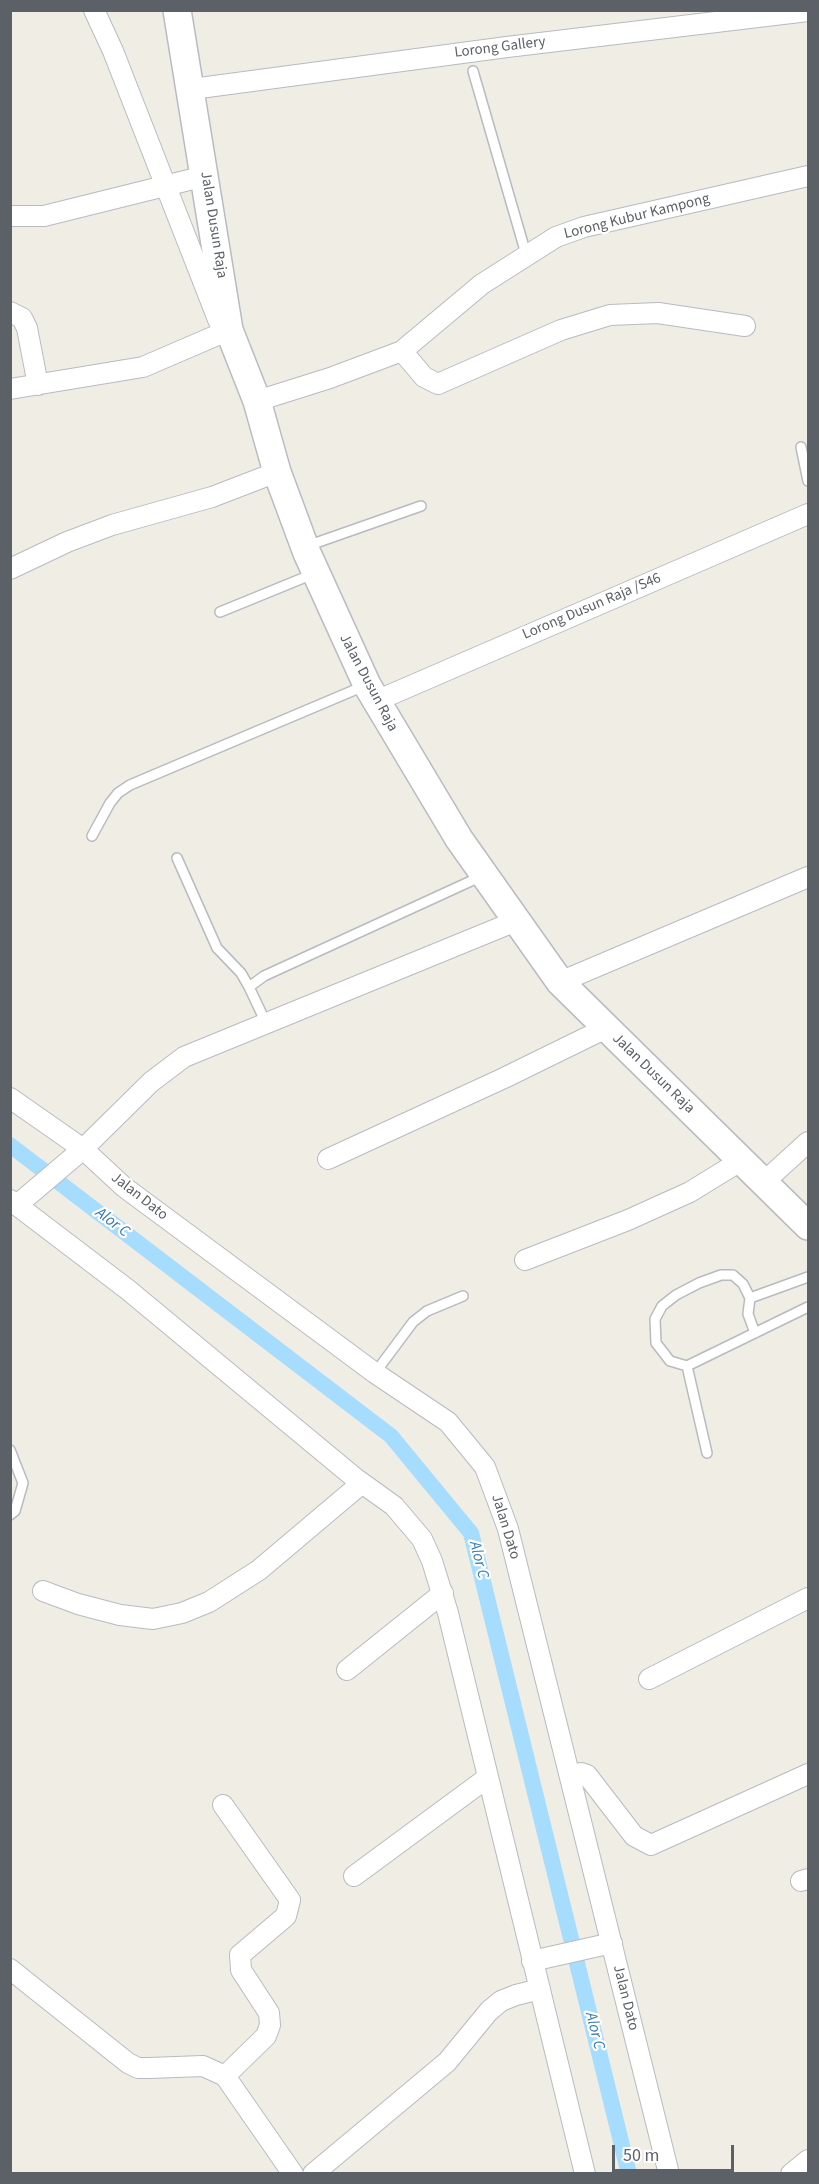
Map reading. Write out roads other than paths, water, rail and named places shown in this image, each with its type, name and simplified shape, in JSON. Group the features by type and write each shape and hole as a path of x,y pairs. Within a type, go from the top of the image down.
{"main road":[{"name":"Jalan Dusun Raja","path":"177,10 192,89 226,332 257,401 277,472 315,573 371,693 459,839 560,982 808,1226"}],"street":[{"path":"10,389 143,367 226,332 94,10"},
{"name":"Lorong Gallery","path":"192,89 507,47 808,11"},
{"path":"10,216 44,216 205,176"},
{"name":"Lorong Kubur Kampong","path":"257,401 402,351 482,284 556,237 584,227 808,176"},
{"path":"10,312 22,318 27,328 38,385"},
{"path":"402,351 424,377 438,384 561,330 610,315 658,313 744,326"},
{"path":"10,569 67,542 112,525 212,497 277,472"},
{"name":"Lorong Dusun Raja /S46","path":"371,693 808,514"},
{"path":"560,982 808,878"},
{"path":"516,921 267,1025 184,1057 151,1082 80,1151 17,1201 185,1335 408,1520 422,1539 442,1593 487,1778 536,1960 540,1989 585,2174"},
{"path":"328,1159 606,1028"},
{"name":"Jalan Dato","path":"10,1098 124,1187 375,1374 448,1422 485,1467 508,1529 669,2174"},
{"path":"764,1182 808,1142"},
{"path":"525,1260 628,1220 690,1192 742,1160"},
{"path":"43,1591 78,1604 120,1614 153,1619 182,1613 209,1602 259,1570 362,1483"},
{"path":"347,1670 442,1593"},
{"path":"649,1679 808,1598"},
{"path":"570,1776 581,1773 587,1775 602,1790 634,1836 651,1845 808,1774"},
{"path":"354,1876 487,1778"},
{"path":"223,1804 290,1900 286,1916 240,1955 242,1970 268,2013 270,2025 266,2036 225,2076"},
{"path":"536,1960 610,1943"},
{"path":"10,1969 128,2063 138,2068 203,2066 225,2076 294,2174"},
{"path":"313,2174 447,2062 489,2011 501,2001 540,1989"},
{"path":"791,2174 808,2160"}],"lane":[{"path":"473,71 526,254"},
{"path":"801,447 808,481"},
{"path":"305,546 421,506"},
{"path":"220,612 315,573"},
{"path":"92,836 110,803 118,793 130,785 371,693"},
{"path":"177,858 217,948 241,973 267,1025"},
{"path":"249,987 264,976 484,875"},
{"path":"755,1333 748,1314 750,1298 738,1279 727,1274 699,1283 676,1295 662,1306 655,1320 656,1343 670,1361 687,1366 755,1333 808,1307"},
{"path":"750,1298 808,1277"},
{"path":"375,1374 400,1336 413,1322 427,1311 463,1296"},
{"path":"687,1366 706,1453"},
{"path":"10,1450 23,1483 15,1511 10,1515"}],"waterway":[{"name":"Alor C","path":"10,1145 391,1436 471,1533 629,2174"}]}
